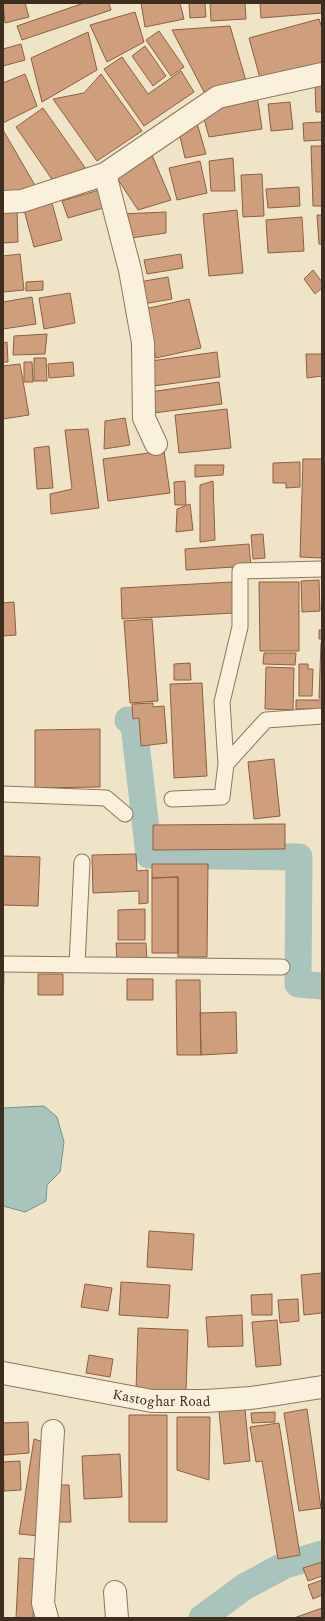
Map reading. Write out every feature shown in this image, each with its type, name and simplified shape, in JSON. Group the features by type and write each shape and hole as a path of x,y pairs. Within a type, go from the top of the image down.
{"street":[{"path":"3,202 22,201 104,174 218,97 322,74"},
{"path":"104,174 133,285 143,343 144,418 156,444"},
{"name":"Kastoghar Road","path":"3,1373 152,1401 205,1401 251,1398 322,1387"},
{"path":"48,1618 43,1603 53,1431"},
{"path":"115,1592 117,1618"}],"lane":[{"path":"172,799 222,796 226,764 222,702 240,627 240,571 322,569"},
{"path":"226,764 266,720 322,716"},
{"path":"3,794 106,798 125,814"},
{"path":"77,965 82,862"},
{"path":"3,964 282,967"}],"water":[{"path":"44,1106 57,1117 64,1142 60,1172 47,1185 46,1201 25,1212 3,1206 3,1108"}],"building":[{"path":"3,3 25,3 29,17 5,23"},
{"path":"84,3 109,3 111,10 22,40 17,26"},
{"path":"141,3 180,3 184,19 145,27"},
{"path":"189,3 205,3 206,17 190,18"},
{"path":"210,3 245,3 246,19 211,21"},
{"path":"260,3 322,3 322,13 261,18"},
{"path":"135,12 144,42 107,62 90,25"},
{"path":"319,19 322,28 322,65 261,82 249,38"},
{"path":"230,26 246,81 204,92 172,30"},
{"path":"159,31 184,67 171,76 146,40"},
{"path":"88,32 97,70 42,102 31,58"},
{"path":"21,44 25,60 3,66 3,49"},
{"path":"145,46 166,76 153,86 132,56"},
{"path":"122,57 148,94 181,71 194,92 144,126 104,69"},
{"path":"25,74 37,106 3,123 3,83"},
{"path":"101,74 142,131 97,161 53,99 84,93"},
{"path":"322,83 322,112 316,112 315,84"},
{"path":"257,95 262,129 209,137 202,111"},
{"path":"290,102 293,129 271,131 268,104"},
{"path":"43,108 86,169 58,188 16,127"},
{"path":"322,122 322,140 304,141 303,123"},
{"path":"197,123 206,154 185,158 179,132"},
{"path":"3,130 36,187 3,197"},
{"path":"311,146 322,146 322,206 313,206"},
{"path":"149,148 171,200 138,210 115,175"},
{"path":"233,158 235,191 211,191 209,161"},
{"path":"200,161 207,193 177,200 169,168"},
{"path":"262,174 264,216 243,217 241,175"},
{"path":"299,187 300,206 268,208 266,189"},
{"path":"102,189 107,207 68,218 62,201"},
{"path":"52,203 62,240 34,247 24,210"},
{"path":"3,208 17,208 18,242 3,243"},
{"path":"237,210 243,273 209,276 203,214"},
{"path":"166,212 166,233 124,239 120,214"},
{"path":"317,215 322,215 322,244 319,244"},
{"path":"302,217 304,251 268,253 266,220"},
{"path":"20,254 24,290 3,292 3,256"},
{"path":"181,254 183,268 147,274 144,260"},
{"path":"313,270 322,282 322,288 315,294 304,279"},
{"path":"168,277 172,299 143,304 139,282"},
{"path":"43,281 43,290 26,291 26,282"},
{"path":"70,293 75,323 44,329 39,298"},
{"path":"32,297 36,324 3,329 3,302"},
{"path":"189,299 201,348 156,358 145,309"},
{"path":"47,334 45,354 13,355 14,336"},
{"path":"7,342 8,362 3,362 3,343"},
{"path":"217,352 220,377 154,386 151,361"},
{"path":"306,354 322,354 322,376 307,378"},
{"path":"34,358 46,358 47,381 34,381"},
{"path":"24,362 32,362 33,382 24,382"},
{"path":"73,362 74,376 49,378 48,364"},
{"path":"20,364 29,415 3,419 3,366"},
{"path":"219,382 222,404 154,413 150,392"},
{"path":"227,409 231,448 179,453 175,415"},
{"path":"125,418 130,445 104,449 105,421"},
{"path":"88,429 99,508 51,514 50,494 72,489 65,430"},
{"path":"49,446 53,488 37,489 34,448"},
{"path":"164,451 170,493 108,501 103,459"},
{"path":"303,459 322,459 322,558 300,557"},
{"path":"300,462 300,487 286,488 286,483 273,483 273,463"},
{"path":"195,465 224,465 223,475 195,477"},
{"path":"185,481 186,505 175,505 174,482"},
{"path":"213,481 215,540 200,542 200,485"},
{"path":"190,504 193,530 176,532 177,509"},
{"path":"263,534 265,558 253,559 251,535"},
{"path":"249,544 251,566 186,570 185,549"},
{"path":"319,580 320,611 302,612 301,581"},
{"path":"232,582 234,613 122,619 121,588"},
{"path":"259,582 299,582 299,651 260,651"},
{"path":"14,602 16,635 3,636 3,603"},
{"path":"152,619 158,701 130,703 124,621"},
{"path":"319,630 322,630 322,639 319,639"},
{"path":"321,643 322,698 319,698"},
{"path":"264,653 296,653 295,665 263,664"},
{"path":"190,663 191,680 174,680 174,664"},
{"path":"299,664 308,664 308,669 313,669 312,696 299,696"},
{"path":"266,667 294,668 293,710 265,709"},
{"path":"202,683 207,776 174,778 170,684"},
{"path":"296,700 322,700 322,709 296,709"},
{"path":"153,703 153,707 164,706 167,743 141,746 139,718 133,719 132,704"},
{"path":"100,729 100,787 35,788 35,730"},
{"path":"274,759 280,816 254,819 248,762"},
{"path":"285,824 285,849 153,850 153,825"},
{"path":"136,854 137,871 148,870 148,903 139,904 139,891 93,893 92,855"},
{"path":"3,856 40,857 38,906 3,905"},
{"path":"152,864 208,864 207,957 178,957 178,877 152,878"},
{"path":"178,877 178,953 152,953 152,878"},
{"path":"145,909 145,940 118,940 118,910"},
{"path":"116,943 146,943 147,961 117,962"},
{"path":"3,969 4,969 3,1016"},
{"path":"38,974 63,974 63,995 38,995"},
{"path":"127,979 153,979 153,1000 127,1000"},
{"path":"176,980 200,980 201,1055 177,1055"},
{"path":"236,1012 237,1053 201,1055 200,1013"},
{"path":"149,1231 194,1234 192,1270 147,1267"},
{"path":"322,1273 322,1313 304,1315 301,1275"},
{"path":"121,1282 170,1285 168,1318 119,1315"},
{"path":"85,1284 112,1288 108,1311 81,1307"},
{"path":"272,1294 272,1315 252,1315 251,1295"},
{"path":"298,1299 299,1321 280,1323 278,1300"},
{"path":"242,1315 243,1346 208,1347 206,1317"},
{"path":"277,1320 281,1365 256,1367 252,1322"},
{"path":"138,1328 188,1330 186,1392 136,1390"},
{"path":"89,1355 113,1359 110,1377 86,1373"},
{"path":"245,1409 250,1461 224,1464 219,1411"},
{"path":"307,1409 321,1508 299,1511 284,1413"},
{"path":"275,1412 275,1422 252,1423 251,1413"},
{"path":"129,1415 167,1415 167,1522 129,1522"},
{"path":"177,1417 210,1417 209,1480 177,1470"},
{"path":"28,1422 29,1453 4,1455 3,1423"},
{"path":"279,1423 300,1555 278,1559 262,1461 256,1462 250,1427"},
{"path":"34,1439 50,1444 40,1536 19,1534"},
{"path":"120,1454 122,1497 84,1499 82,1456"},
{"path":"20,1461 21,1490 4,1491 3,1462"},
{"path":"55,1485 69,1485 71,1522 58,1522"},
{"path":"19,1558 36,1559 33,1618 16,1618"},
{"path":"322,1562 322,1576 308,1581 303,1568"},
{"path":"322,1580 322,1595 313,1599 308,1585"},
{"path":"322,1608 322,1618 294,1618"}],"waterway":[{"path":"128,720 134,725 149,855 299,857 298,984 322,986"},
{"path":"202,1618 244,1587 285,1565 322,1554"}]}
